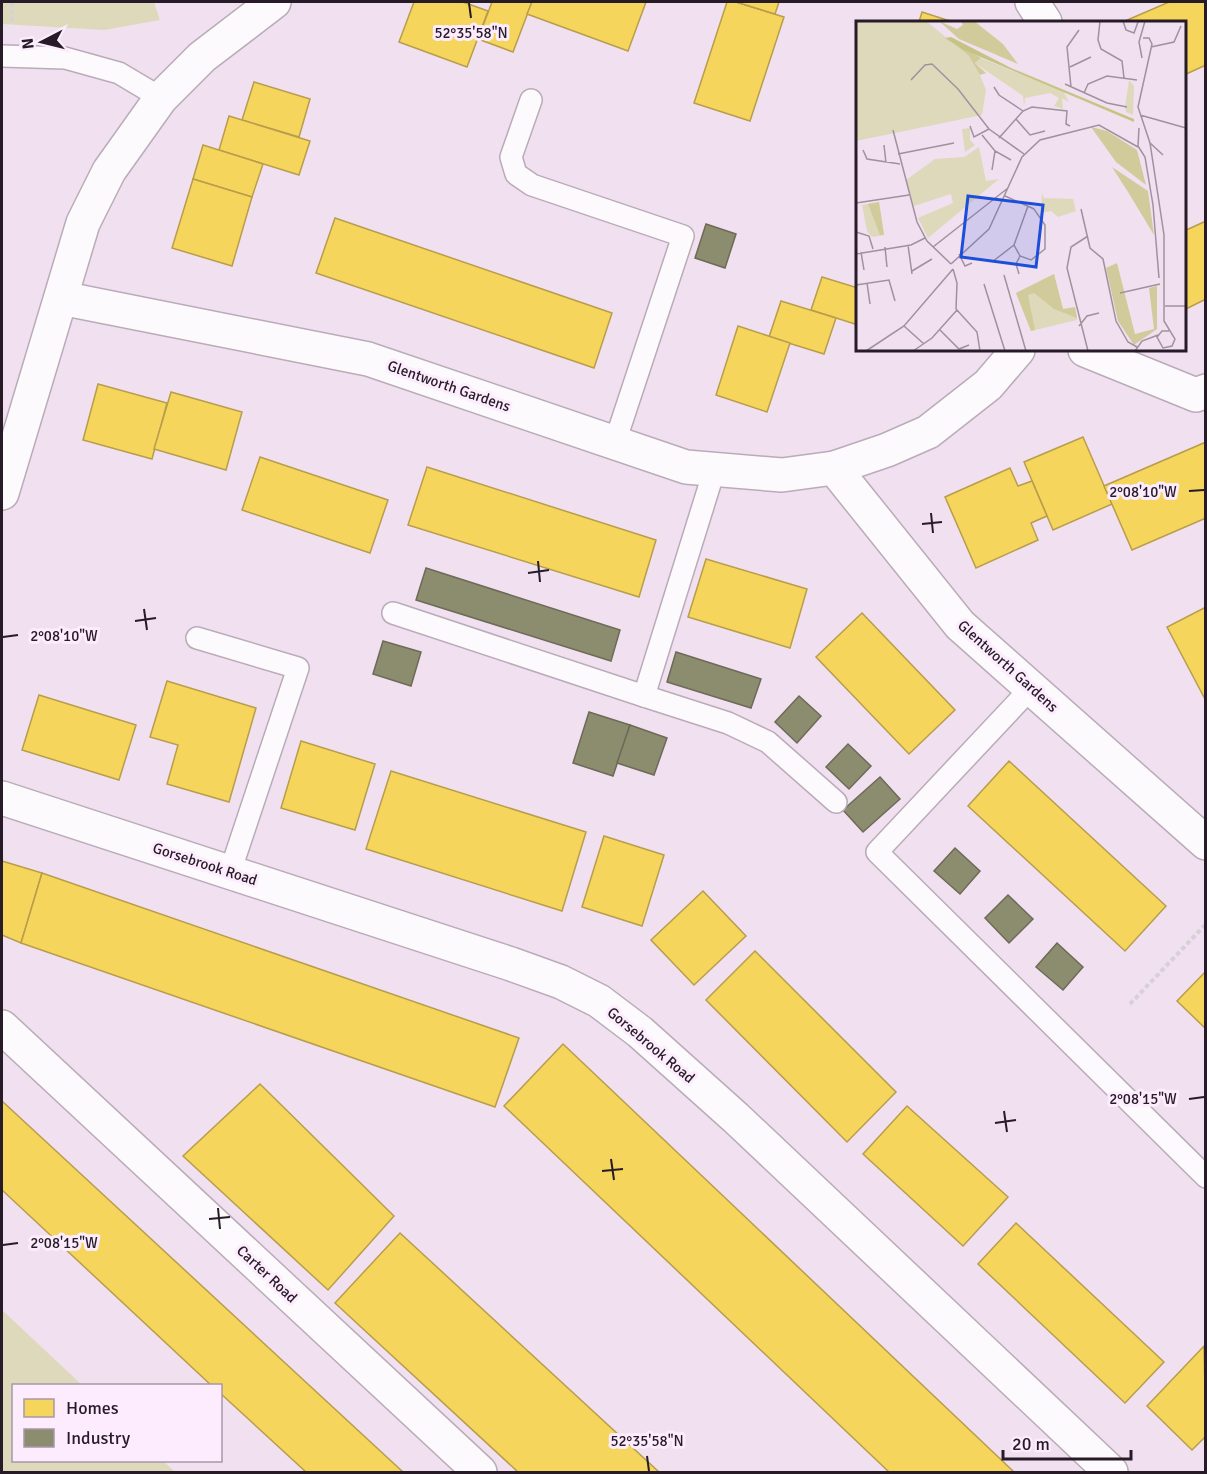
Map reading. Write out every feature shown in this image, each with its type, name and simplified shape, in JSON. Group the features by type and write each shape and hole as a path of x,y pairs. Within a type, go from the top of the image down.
{"street":[{"path":"2,493 82,223 109,171 161,98 202,57 274,2"},
{"path":"1032,2 1044,21"},
{"name":"Glentworth Gardens","path":"61,298 368,359 686,467 782,475 834,468 887,450 928,432 988,385 1017,351"},
{"path":"1086,351 1196,395 1206,391"},
{"name":"Glentworth Gardens","path":"834,468 960,625 1206,843"},
{"name":"Gorsebrook Road","path":"2,798 511,964 561,982 599,1001 640,1032 736,1118 1111,1473"},
{"name":"Carter Road","path":"2,1027 480,1473"}],"lane":[{"path":"2,56 65,58 119,73 161,98"},
{"path":"531,100 511,157 516,174 532,185 683,236 615,442"},
{"path":"644,696 714,471"},
{"path":"393,613 728,723 768,742 836,802"},
{"path":"197,638 298,668 231,872"},
{"path":"1032,687 877,852 1206,1177"}],"path":[{"path":"1130,1004 1206,924"}],"shaded area":[{"path":"2,2 154,2 160,20 104,30 2,24"},
{"path":"2,1310 81,1384 12,1384 12,1462 164,1462 175,1472 2,1472"}],"building: Homes":[{"path":"414,2 463,2 488,11 467,67 399,42"},
{"path":"492,2 532,2 513,52 478,39"},
{"path":"532,2 646,2 628,51 527,14"},
{"path":"727,2 736,2 784,17 750,121 694,103"},
{"path":"736,2 779,2 775,14"},
{"path":"1169,2 1206,2 1206,65 1186,74 1186,21 1125,21"},
{"path":"922,12 950,21 919,21"},
{"path":"254,82 310,99 299,137 242,120"},
{"path":"229,116 310,141 299,175 219,150"},
{"path":"203,145 263,164 252,197 193,179"},
{"path":"193,179 252,197 232,266 172,248"},
{"path":"335,218 612,313 594,368 316,273"},
{"path":"1206,221 1206,299 1186,309 1186,230"},
{"path":"822,277 856,287 856,324 811,310"},
{"path":"781,301 836,318 824,354 769,337"},
{"path":"738,326 790,343 767,412 716,395"},
{"path":"98,384 167,403 152,459 83,440"},
{"path":"171,392 242,412 226,470 154,449"},
{"path":"1083,437 1112,504 1053,530 1024,462"},
{"path":"1206,442 1206,518 1132,550 1104,486"},
{"path":"260,457 388,500 370,553 242,510"},
{"path":"427,467 656,540 639,597 408,525"},
{"path":"1010,468 1018,486 1032,481 1047,516 1031,523 1038,540 976,568 945,497"},
{"path":"706,559 807,589 790,648 688,617"},
{"path":"1206,607 1206,701 1167,627"},
{"path":"862,613 955,710 909,754 816,657"},
{"path":"167,681 256,708 229,802 167,784 178,745 150,737"},
{"path":"39,695 136,725 119,780 22,750"},
{"path":"301,741 375,764 355,830 281,808"},
{"path":"1009,761 1166,906 1125,951 968,806"},
{"path":"391,771 586,832 562,911 366,849"},
{"path":"604,836 664,855 642,926 582,907"},
{"path":"2,861 42,873 21,943 2,935"},
{"path":"42,873 519,1038 495,1107 21,943"},
{"path":"703,891 746,936 694,985 651,940"},
{"path":"755,951 896,1092 847,1142 706,1000"},
{"path":"1206,971 1206,1029 1177,1001"},
{"path":"563,1044 1014,1472 889,1472 504,1106"},
{"path":"260,1084 394,1216 328,1290 183,1156"},
{"path":"2,1101 403,1472 306,1472 222,1395 222,1384 210,1384 2,1190"},
{"path":"907,1106 1008,1197 963,1246 863,1154"},
{"path":"1016,1223 1164,1362 1125,1403 978,1264"},
{"path":"400,1233 659,1472 518,1472 335,1303"},
{"path":"1204,1346 1206,1436 1192,1450 1147,1406"}],"building: Industry":[{"path":"706,224 736,234 725,268 695,258"},
{"path":"426,568 620,630 611,661 416,600"},
{"path":"383,641 421,652 411,686 373,674"},
{"path":"676,652 761,679 751,708 667,682"},
{"path":"799,696 821,716 797,743 775,722"},
{"path":"589,712 630,725 613,776 573,763"},
{"path":"630,725 667,738 654,775 617,763"},
{"path":"848,744 871,766 849,789 826,767"},
{"path":"880,777 900,799 863,832 843,810"},
{"path":"955,848 980,871 960,894 934,871"},
{"path":"1008,895 1033,919 1009,943 985,918"},
{"path":"1057,943 1083,967 1063,990 1036,967"}]}
